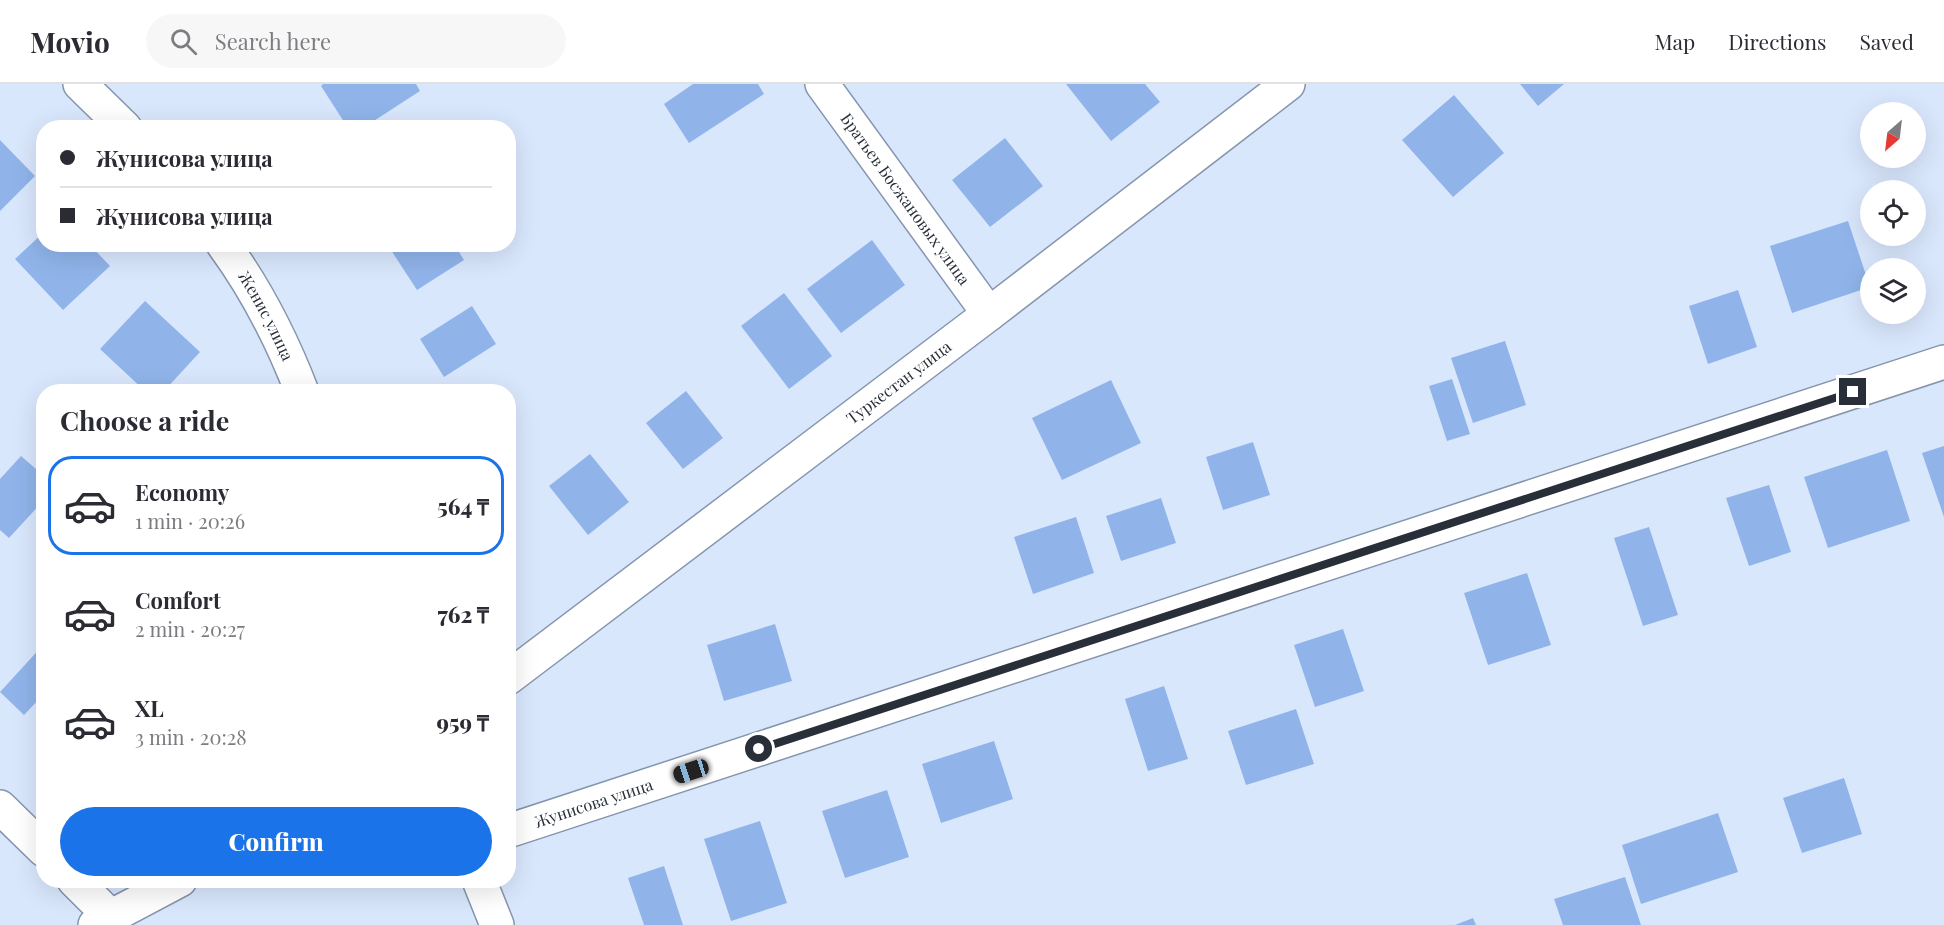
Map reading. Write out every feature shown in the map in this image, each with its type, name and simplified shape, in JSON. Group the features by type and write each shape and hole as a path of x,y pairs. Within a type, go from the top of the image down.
{"street":[{"path":"80,84 117,120"},
{"name":"Братьев Босжановых улица","path":"822,84 989,314"},
{"name":"Туркестан улица","path":"516,672 989,314 1288,84"},
{"name":"Женис улица","path":"230,252 244,273 291,364 299,384"},
{"name":"Жунисова улица","path":"516,828 1944,362"},
{"path":"0,807 36,842"},
{"path":"80,888 104,921 165,888"},
{"path":"482,888 498,925"}],"building":[{"path":"323,84 416,84 420,91 375,120 343,120 321,86"},
{"path":"693,84 758,84 764,94 689,143 664,104"},
{"path":"1066,84 1145,84 1160,102 1111,141"},
{"path":"1520,84 1564,84 1538,106"},
{"path":"1454,95 1504,153 1453,197 1402,140"},
{"path":"1005,138 1043,186 990,227 952,180"},
{"path":"0,140 35,176 0,211"},
{"path":"1848,221 1860,258 1860,290 1792,313 1770,246"},
{"path":"36,239 36,252 97,252 110,266 63,310 15,259"},
{"path":"872,240 905,285 841,333 807,289"},
{"path":"392,252 459,252 464,260 417,290"},
{"path":"1738,290 1757,347 1708,364 1689,306"},
{"path":"784,293 832,356 789,389 741,326"},
{"path":"145,301 200,352 170,384 137,384 100,349"},
{"path":"472,306 496,344 444,377 420,339"},
{"path":"1505,341 1526,405 1473,423 1451,358"},
{"path":"1452,379 1470,434 1447,441 1429,386"},
{"path":"1111,380 1141,443 1062,480 1032,418"},
{"path":"686,391 723,438 683,469 646,423"},
{"path":"1253,442 1270,495 1223,510 1206,457"},
{"path":"1944,446 1944,517 1922,453"},
{"path":"1887,450 1910,521 1828,548 1804,477"},
{"path":"590,454 629,502 588,535 549,486"},
{"path":"21,456 36,469 36,509 9,538 0,530 0,479"},
{"path":"1769,485 1791,552 1749,566 1726,498"},
{"path":"1161,498 1176,543 1121,561 1106,516"},
{"path":"1076,517 1094,573 1033,594 1014,537"},
{"path":"1649,527 1678,615 1643,626 1614,538"},
{"path":"1527,573 1551,645 1488,665 1464,593"},
{"path":"775,624 792,681 724,701 707,645"},
{"path":"1343,629 1364,691 1315,707 1294,645"},
{"path":"36,653 36,702 24,715 0,692"},
{"path":"1164,686 1188,759 1148,771 1125,699"},
{"path":"1296,709 1314,764 1246,785 1228,731"},
{"path":"994,741 1013,799 941,823 922,764"},
{"path":"1844,778 1862,834 1802,853 1783,798"},
{"path":"887,790 909,857 845,878 822,811"},
{"path":"1718,813 1738,872 1641,904 1622,845"},
{"path":"760,821 787,903 731,921 704,839"},
{"path":"664,866 683,925 644,925 628,878"},
{"path":"1625,877 1641,925 1563,925 1554,899"},
{"path":"1473,918 1476,925 1455,925"}],"route":[{"path":"759,749 1853,392"}]}
